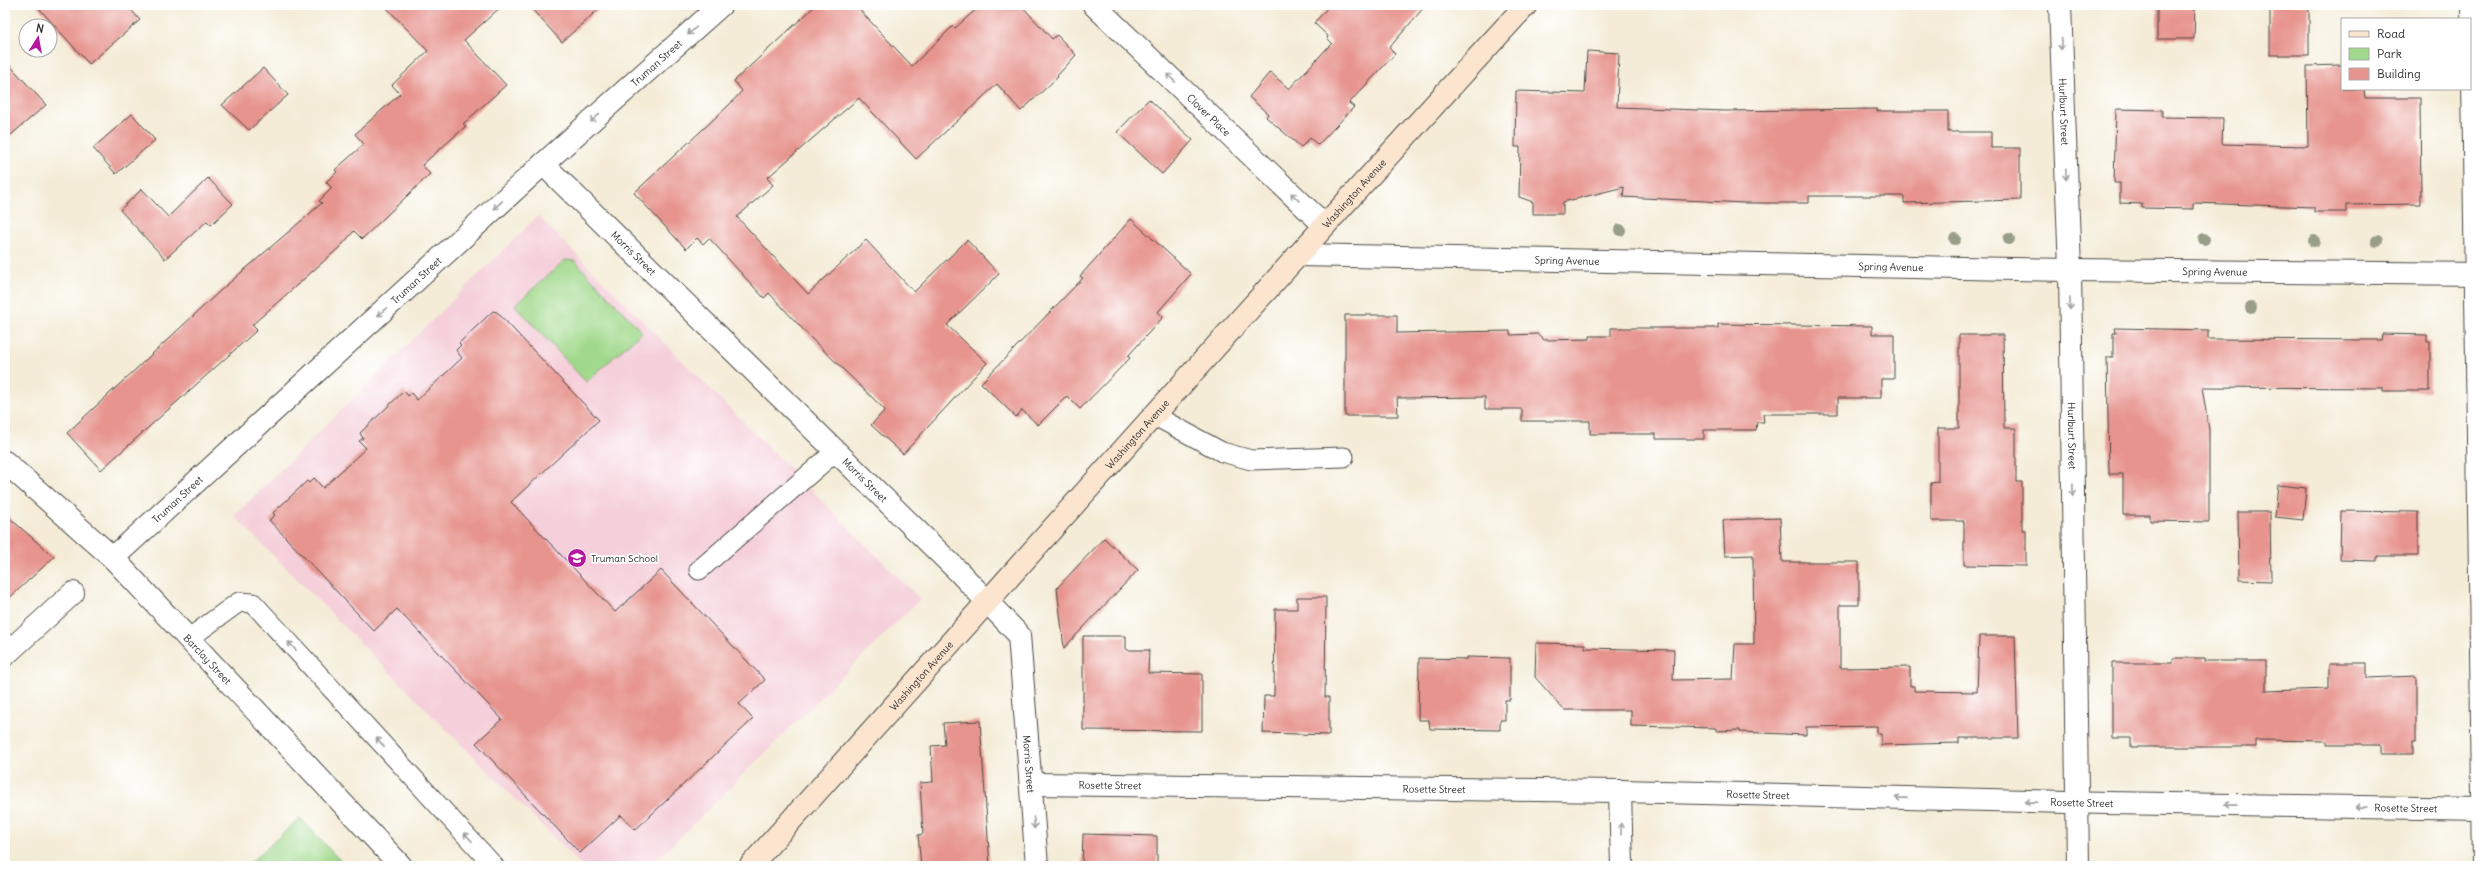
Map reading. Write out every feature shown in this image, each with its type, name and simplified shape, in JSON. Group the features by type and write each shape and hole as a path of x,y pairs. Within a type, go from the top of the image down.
{"main road":[{"name":"Washington Avenue","path":"750,866 989,602 1298,255 1323,224 1526,5"}],"street":[{"name":"Truman Street","path":"113,558 543,164 721,5"},
{"name":"Clover Place","path":"1094,5 1323,224"},
{"name":"Hurlburt Street","path":"2060,5 2070,270 2078,866"},
{"path":"2472,5 2480,274 2484,866"},
{"name":"Morris Street","path":"543,164 989,602 1019,635 1032,784 1037,866"},
{"name":"Spring Avenue","path":"1298,255 2070,270 2480,274"},
{"name":"Barclay Street","path":"5,462 113,558 400,866"},
{"path":"5,655 73,593"},
{"name":"Rosette Street","path":"1032,784 1620,791 2078,803 2483,809"},
{"path":"1620,791 1622,866"}],"lane":[{"path":"1155,416 1222,452 1251,460 1344,457"},
{"path":"699,570 836,451"},
{"path":"188,639 239,602 253,603 494,866"}],"shaded area":[{"name":"Truman School","path":"538,216 920,599 651,866 582,866 234,516"}],"green space":[{"path":"565,260 575,261 642,332 586,382 515,305"},
{"path":"300,818 345,866 247,866"}],"building":[{"path":"36,5 127,5 140,20 89,64 58,29 58,18 48,18"},
{"path":"384,5 503,5 464,40 506,85 463,124 466,126 422,165 430,174 362,239 354,231 341,246 252,325 257,330 101,470 67,433 221,290 322,203 319,201 332,188 326,182 337,172 335,170 364,144 355,134 400,94 392,85 428,51"},
{"path":"528,5 603,5 562,42"},
{"path":"816,5 855,5 912,66 953,26 955,28 981,5 1021,5 1052,39 1057,35 1076,55 1057,76 1058,77 1021,111 997,84 916,159 859,98 767,178 773,185 737,217 808,294 866,240 914,292 967,240 999,274 947,325 987,363 903,454 871,425 885,410 811,338 769,293 764,298 709,238 703,244 697,238 686,249 634,193 729,105 742,91 734,81"},
{"path":"1330,5 1426,5 1389,48 1395,54 1349,103 1354,107 1318,145 1310,138 1301,147 1266,117 1268,114 1249,97 1270,72 1289,89 1332,43 1327,38 1328,36 1314,23"},
{"path":"2157,5 2195,5 2194,39 2157,39"},
{"path":"2270,5 2309,5 2309,55 2270,55"},
{"path":"1587,51 1619,53 1617,107 1725,111 1877,109 1877,111 1948,111 1948,132 1991,132 1991,148 2020,148 2020,200 1904,203 1904,196 1809,196 1809,203 1745,203 1623,197 1624,187 1563,202 1563,214 1533,214 1533,202 1519,197 1520,147 1515,147 1516,91 1585,93"},
{"path":"5,60 46,105 5,140"},
{"path":"2341,65 2341,90 2364,90 2365,98 2420,98 2421,204 2346,205 2346,212 2314,212 2314,207 2193,203 2193,209 2142,208 2142,204 2120,203 2120,183 2114,183 2116,109 2162,110 2162,117 2223,118 2222,144 2308,146 2307,66"},
{"path":"263,68 288,95 249,130 222,105"},
{"path":"1149,99 1193,140 1162,174 1117,132"},
{"path":"132,114 155,140 116,174 93,148"},
{"path":"208,178 233,204 211,225 207,221 165,259 120,210 142,189 168,217"},
{"path":"1131,219 1191,274 1158,312 1163,317 1128,356 1130,358 1080,409 1067,396 1038,425 1022,410 1016,417 981,383 1083,278 1080,276"},
{"path":"493,311 497,312 599,420 511,502 615,612 661,570 765,680 739,704 753,719 635,830 621,815 580,853 476,743 502,719 397,609 374,631 269,520 275,515 273,513 307,481 309,483 314,478 323,488 366,448 359,441 363,438 360,433 404,391 408,396 411,393 417,400 462,358 456,350 461,345 459,343"},
{"path":"1345,315 1397,315 1397,333 1510,331 1510,335 1538,334 1544,340 1590,339 1590,336 1611,336 1611,328 1718,328 1718,324 1872,326 1872,334 1894,334 1894,379 1881,379 1881,398 1838,398 1838,414 1763,414 1764,422 1757,422 1756,430 1704,430 1704,439 1656,439 1656,434 1590,434 1590,421 1522,421 1522,409 1485,409 1485,397 1397,398 1398,416 1345,416"},
{"path":"2115,328 2208,330 2208,339 2381,340 2382,334 2427,335 2427,342 2430,342 2430,391 2383,391 2383,388 2202,387 2209,430 2209,522 2150,521 2150,515 2123,515 2123,474 2109,474 2107,357 2113,357 2113,333 2116,333"},
{"path":"1959,335 2003,335 2004,428 2016,428 2016,482 2022,482 2022,530 2026,530 2026,566 1964,565 1964,521 1931,521 1931,483 1938,482 1938,428 1959,428"},
{"path":"2278,485 2306,488 2303,520 2275,517"},
{"path":"2341,511 2418,512 2418,556 2377,556 2377,561 2340,560"},
{"path":"2238,512 2270,512 2271,581 2239,580"},
{"path":"5,514 54,557 5,602"},
{"path":"1780,518 1782,562 1859,562 1859,605 1840,605 1840,668 1910,667 1910,686 1914,686 1914,691 1977,692 1979,636 2015,636 2018,738 1959,738 1959,743 1881,745 1881,734 1877,734 1877,726 1806,727 1806,735 1740,732 1740,730 1716,731 1716,728 1631,726 1631,710 1564,710 1535,677 1536,643 1585,644 1585,648 1674,650 1673,680 1733,679 1735,644 1754,644 1753,555 1725,556 1723,520"},
{"path":"1104,538 1138,570 1064,648 1057,588"},
{"path":"1297,597 1326,597 1325,697 1329,697 1329,735 1263,733 1264,696 1274,696 1275,609 1297,609"},
{"path":"1083,636 1126,636 1126,650 1149,650 1148,673 1202,674 1202,731 1083,730"},
{"path":"1467,657 1510,658 1510,700 1505,700 1505,720 1500,720 1500,730 1430,729 1429,720 1418,720 1419,658 1467,659"},
{"path":"2173,658 2205,658 2205,661 2266,661 2266,691 2329,689 2329,663 2367,663 2367,678 2416,676 2416,742 2413,742 2413,754 2380,754 2380,745 2327,745 2327,741 2256,740 2256,747 2131,747 2131,738 2112,738 2112,663 2173,663"},
{"path":"980,721 990,866 921,866 918,835 923,834 920,783 933,782 931,746 945,745 943,723"},
{"path":"1083,834 1157,836 1157,866 1082,866"}],"place":[{"name":"Truman School","path":"577,558"}]}
